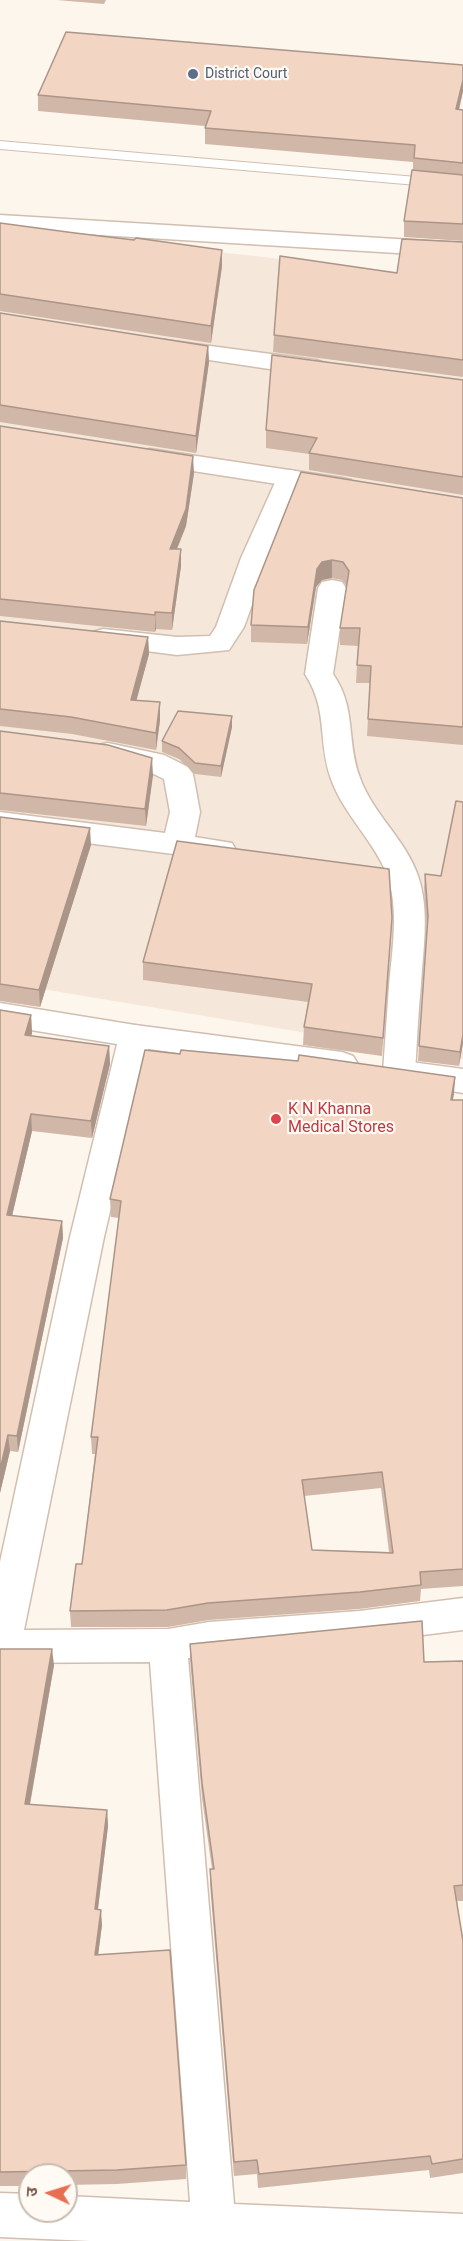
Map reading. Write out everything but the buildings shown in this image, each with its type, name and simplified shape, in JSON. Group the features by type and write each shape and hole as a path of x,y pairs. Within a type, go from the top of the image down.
{"street":[{"path":"0,222 463,250"},
{"path":"145,343 334,370"},
{"path":"129,453 371,490"},
{"path":"82,636 177,646 219,644 230,627 255,558 290,478"},
{"path":"332,588 319,674 330,687 337,707 341,766 355,799 385,839 404,877 409,915 399,1072"},
{"path":"81,748 139,756 168,767 178,774 185,812 178,844"},
{"path":"0,822 249,854"},
{"path":"368,872 404,877"},
{"path":"0,1014 135,1036 463,1081"},
{"path":"135,1036 87,1237 1,1647 168,1645 208,1638 359,1627 463,1614"},
{"path":"168,1645 214,2226"},
{"path":"0,2215 463,2236"}],"lane":[{"path":"0,145 463,185"}],"shaded area":[{"path":"0,228 463,279 463,1059 0,982"}],"place":[{"name":"District Court","path":"193,74"},
{"name":"K N Khanna Medical Stores","path":"276,1119"}]}
